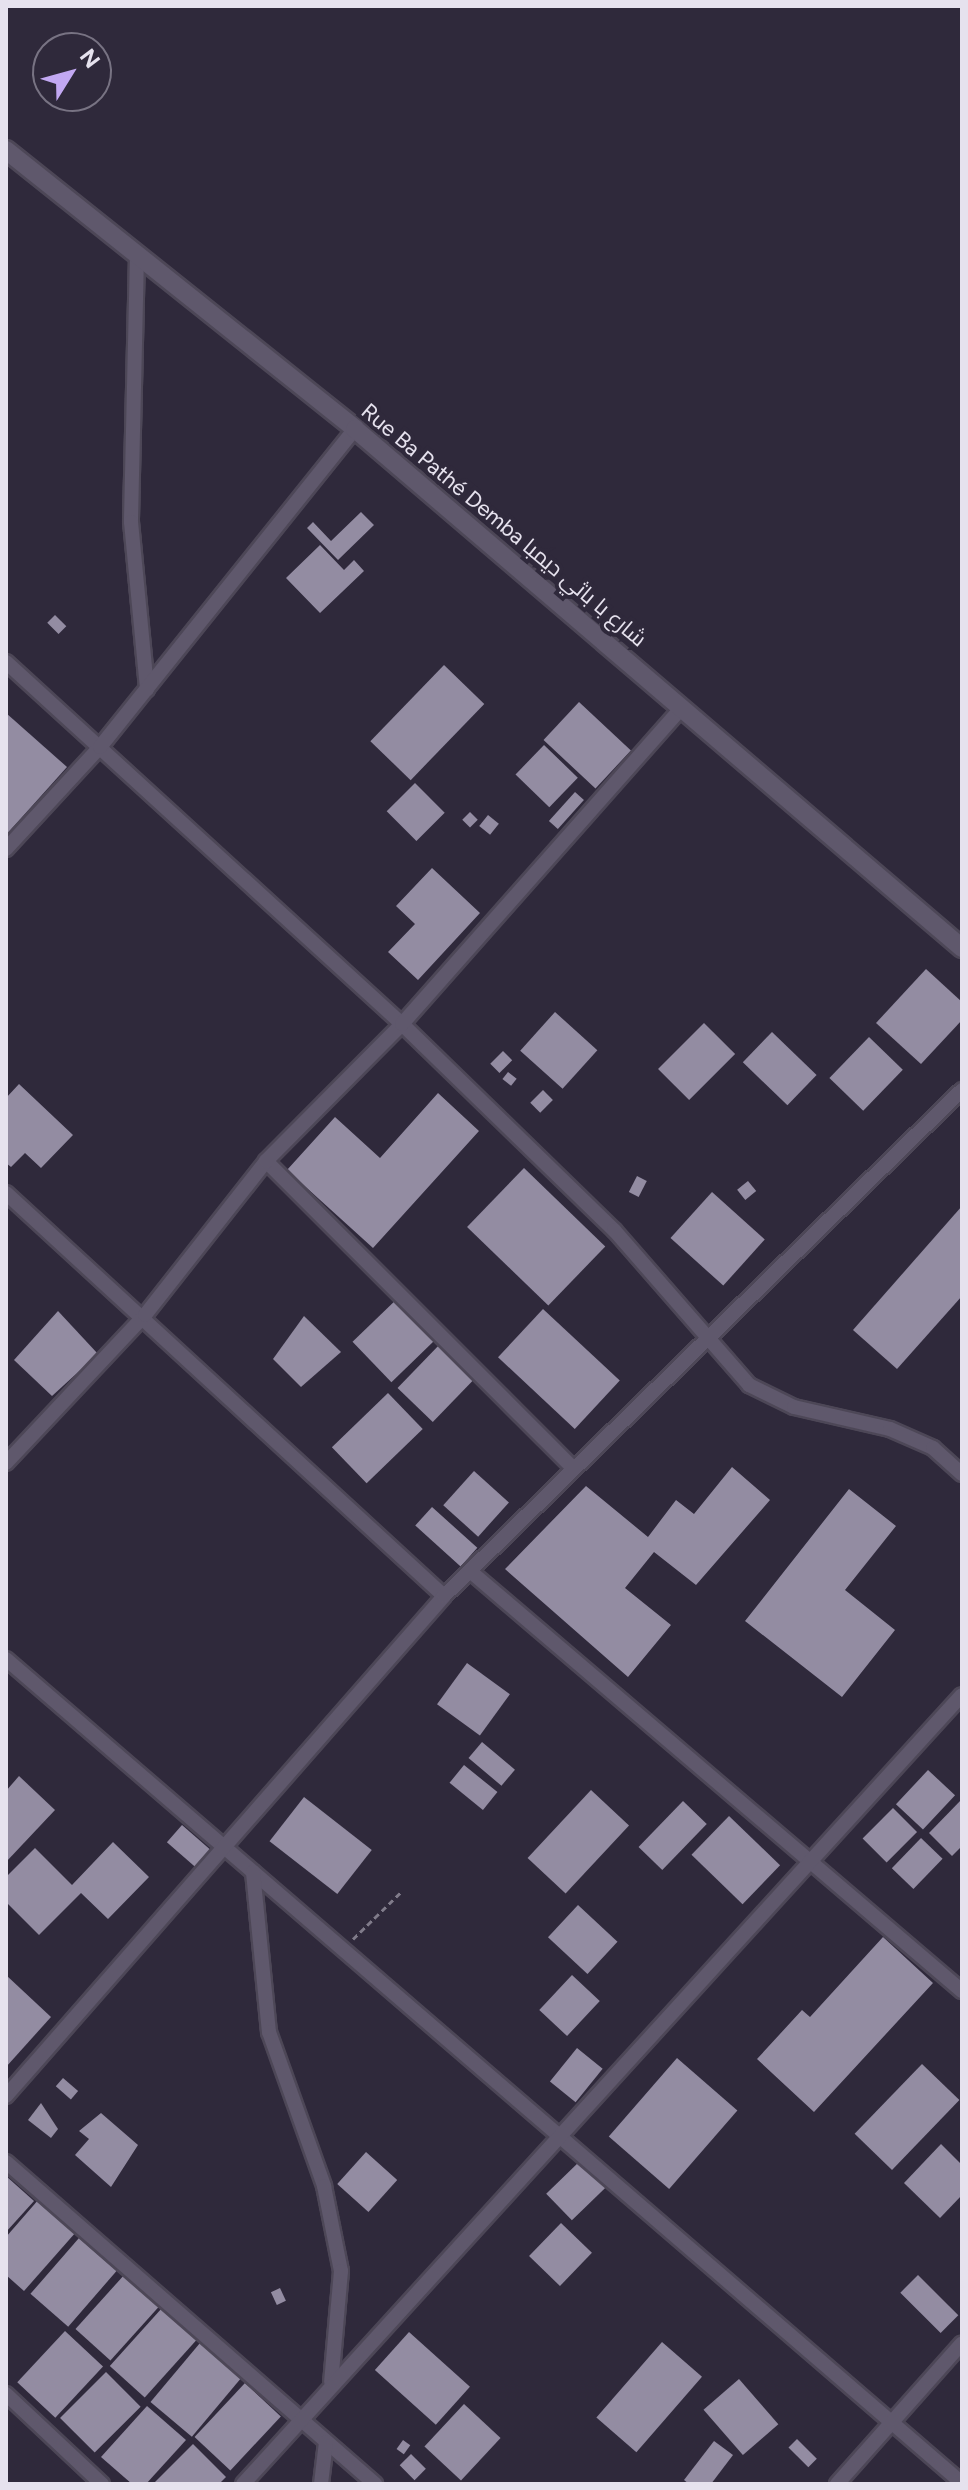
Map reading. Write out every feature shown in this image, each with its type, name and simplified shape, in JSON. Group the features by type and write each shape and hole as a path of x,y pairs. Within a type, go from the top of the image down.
{"street":[{"name":"Rue Ba Pathé Demba شارع با باثي ديمبا","path":"6,150 355,429 962,948"},
{"path":"137,255 131,522 147,689"},
{"path":"6,849 100,747 355,429"},
{"path":"6,662 402,1024 660,1276 707,1345 773,1400 890,1429 933,1448 962,1474"},
{"path":"6,1463 145,1315 266,1161 402,1024 682,708"},
{"path":"6,2096 222,1845 444,1596 573,1468 707,1345 962,1090"},
{"path":"266,1161 573,1468"},
{"path":"6,1193 145,1315 444,1596"},
{"path":"470,1571 962,1991"},
{"path":"6,1659 253,1872 346,1947 962,2483"},
{"path":"243,2484 299,2416 562,2137 962,1695"},
{"path":"253,1872 269,2032 324,2186 341,2271 331,2382"},
{"path":"6,2162 375,2484"},
{"path":"837,2484 962,2343"},
{"path":"6,2394 102,2484"},
{"path":"321,2484 326,2442"}],"path":[{"path":"346,1947 402,1891"}],"building":[{"path":"361,512 374,525 338,560 307,528 313,522 331,541"},
{"path":"320,545 344,570 354,560 364,571 320,613 286,578"},
{"path":"55,615 66,626 59,634 47,623"},
{"path":"444,665 484,704 411,780 370,741"},
{"path":"579,702 631,750 595,788 544,740"},
{"path":"6,713 67,767 6,835"},
{"path":"544,745 578,778 549,807 516,774"},
{"path":"415,783 445,813 416,841 387,811"},
{"path":"575,792 584,800 558,829 549,821"},
{"path":"470,812 478,820 470,828 462,820"},
{"path":"488,815 499,824 490,835 479,826"},
{"path":"432,868 480,913 418,980 388,952 415,924 396,906"},
{"path":"926,969 962,1002 962,1020 921,1064 876,1023"},
{"path":"555,1012 597,1050 563,1089 520,1051"},
{"path":"704,1023 735,1054 689,1100 658,1069"},
{"path":"772,1032 817,1075 787,1105 743,1062"},
{"path":"869,1037 903,1070 863,1111 829,1078"},
{"path":"503,1051 512,1060 499,1073 490,1064"},
{"path":"508,1072 517,1079 511,1086 502,1079"},
{"path":"19,1084 73,1135 41,1168 25,1153 11,1167 6,1163 6,1098"},
{"path":"543,1090 553,1100 540,1113 530,1103"},
{"path":"438,1093 479,1131 373,1248 287,1170 335,1117 380,1158"},
{"path":"524,1168 605,1246 548,1305 467,1227"},
{"path":"637,1176 647,1181 639,1197 629,1192"},
{"path":"748,1181 756,1191 745,1200 737,1190"},
{"path":"712,1192 765,1240 723,1286 671,1238"},
{"path":"962,1206 962,1296 897,1369 853,1330"},
{"path":"400,1296 439,1336 391,1382 353,1342"},
{"path":"543,1309 620,1381 575,1429 498,1357"},
{"path":"58,1311 98,1354 52,1396 14,1360"},
{"path":"304,1316 341,1352 301,1387 273,1359"},
{"path":"442,1342 477,1376 433,1422 398,1388"},
{"path":"388,1393 423,1429 367,1483 332,1447"},
{"path":"732,1467 770,1500 696,1585 654,1552 625,1588 671,1625 628,1677 505,1569 586,1486 648,1537 676,1500 694,1514"},
{"path":"474,1471 509,1502 478,1537 443,1505"},
{"path":"849,1489 896,1526 845,1590 895,1630 842,1697 745,1621"},
{"path":"432,1507 477,1548 461,1566 415,1526"},
{"path":"467,1663 510,1694 480,1735 437,1704"},
{"path":"482,1742 515,1770 501,1786 469,1758"},
{"path":"464,1765 497,1792 483,1810 450,1783"},
{"path":"928,1770 955,1795 923,1830 896,1804"},
{"path":"19,1776 55,1810 6,1862 6,1791"},
{"path":"591,1790 629,1825 566,1893 528,1858"},
{"path":"304,1797 372,1850 337,1894 270,1841"},
{"path":"962,1799 962,1846 952,1856 929,1833"},
{"path":"683,1801 707,1824 662,1870 639,1847"},
{"path":"893,1808 917,1832 887,1862 863,1838"},
{"path":"729,1816 780,1865 743,1904 691,1855"},
{"path":"182,1825 211,1850 196,1867 167,1842"},
{"path":"921,1838 943,1859 913,1889 892,1868"},
{"path":"113,1842 149,1877 108,1919 81,1893 39,1935 6,1902 6,1877 35,1848 72,1885"},
{"path":"578,1905 617,1942 587,1974 548,1937"},
{"path":"883,1937 933,1983 814,2112 757,2059 802,2010 810,2017"},
{"path":"6,1975 51,2017 6,2067"},
{"path":"572,1975 600,2001 567,2036 539,2010"},
{"path":"577,2048 603,2069 576,2102 550,2081"},
{"path":"677,2058 737,2110 669,2189 609,2136"},
{"path":"922,2064 959,2100 892,2170 855,2134"},
{"path":"63,2078 78,2091 71,2099 56,2086"},
{"path":"41,2103 58,2129 51,2138 28,2120"},
{"path":"101,2113 138,2145 111,2187 75,2155 89,2139 79,2131"},
{"path":"941,2144 962,2165 962,2195 940,2218 904,2183"},
{"path":"366,2152 397,2180 368,2212 337,2184"},
{"path":"580,2161 606,2188 572,2220 546,2194"},
{"path":"6,2176 34,2201 6,2232"},
{"path":"39,2199 76,2232 24,2291 6,2275 6,2237"},
{"path":"561,2223 592,2253 560,2286 529,2256"},
{"path":"79,2238 117,2271 68,2327 30,2294"},
{"path":"125,2274 160,2305 110,2360 75,2329"},
{"path":"918,2275 958,2315 941,2333 900,2293"},
{"path":"280,2288 286,2301 277,2305 271,2292"},
{"path":"162,2308 197,2339 145,2397 110,2366"},
{"path":"65,2331 103,2366 55,2418 17,2382"},
{"path":"409,2332 470,2387 436,2425 375,2370"},
{"path":"662,2342 702,2377 636,2452 596,2417"},
{"path":"200,2343 241,2378 192,2437 151,2402"},
{"path":"106,2372 141,2407 95,2453 60,2418"},
{"path":"739,2379 778,2424 743,2455 704,2410"},
{"path":"245,2383 281,2416 230,2471 195,2437"},
{"path":"464,2404 501,2438 461,2481 424,2446"},
{"path":"147,2406 186,2440 146,2484 132,2484 101,2457"},
{"path":"797,2439 817,2459 808,2467 789,2447"},
{"path":"403,2440 410,2445 404,2454 397,2449"},
{"path":"714,2441 733,2455 711,2484 689,2484 684,2480"},
{"path":"193,2444 226,2477 219,2484 153,2484"},
{"path":"411,2454 426,2469 415,2480 400,2465"}]}
